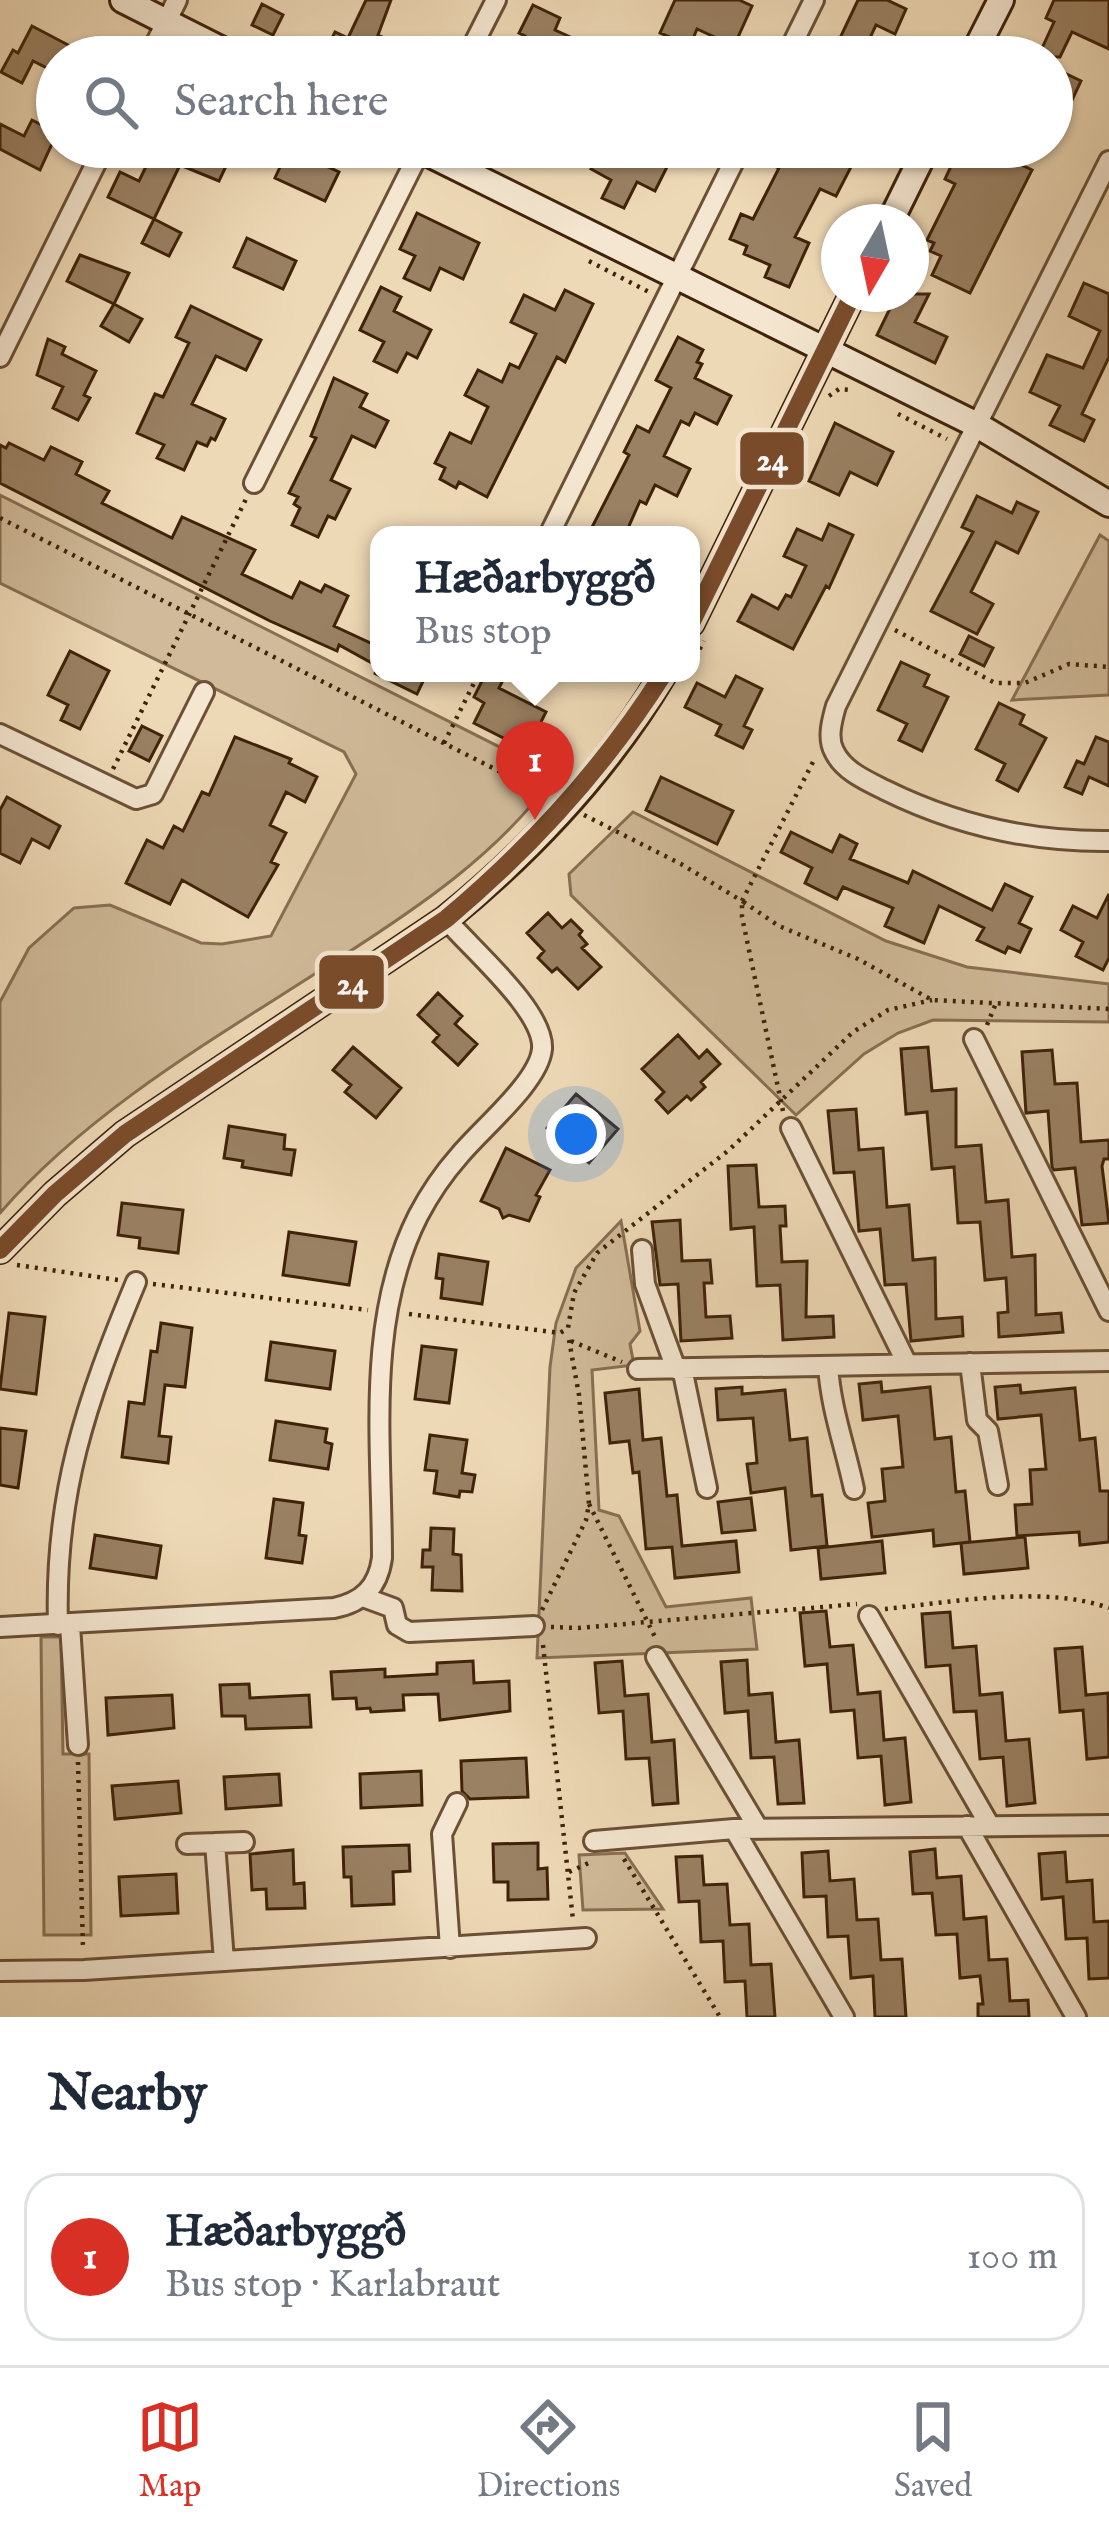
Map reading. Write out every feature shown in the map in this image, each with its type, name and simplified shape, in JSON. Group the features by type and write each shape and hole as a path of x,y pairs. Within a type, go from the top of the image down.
{"street":[{"path":"123,0 172,11 207,36"},
{"path":"478,36 496,0"},
{"path":"796,36 814,0"},
{"path":"982,36 1000,0"},
{"path":"1109,161 836,706 831,730 833,750 856,775 939,814 1006,833 1109,842"},
{"path":"0,357 94,168"},
{"path":"254,483 410,168"},
{"path":"448,168 977,425 1109,504"},
{"path":"553,526 730,168"},
{"path":"899,204 917,168"},
{"path":"700,627 845,312"},
{"path":"8,1258 55,1194 125,1134 446,919 544,832 625,734 658,682"},
{"path":"0,734 136,799 153,794 204,692"},
{"path":"0,1627 334,1608 363,1597 375,1586 382,1558 381,1363 398,1260 430,1195 528,1078 542,1052 541,1036 530,1013 446,919"},
{"path":"974,1039 1109,1312"},
{"path":"791,1128 908,1364"},
{"path":"642,1250 645,1285 679,1369 707,1488"},
{"path":"78,1745 64,1625 60,1528 73,1457 95,1381 136,1282"},
{"path":"638,1370 1109,1360"},
{"path":"970,1363 977,1420 988,1431 998,1485"},
{"path":"828,1366 835,1424 842,1432 854,1489"},
{"path":"363,1597 393,1608 397,1625 409,1632 538,1627"},
{"path":"869,1610 990,1826"},
{"path":"656,1657 758,1828"},
{"path":"450,1948 442,1834 457,1803"},
{"path":"594,1841 758,1828 1109,1825"},
{"path":"967,1826 1076,2017"},
{"path":"734,1829 844,2017"},
{"path":"187,1844 244,1842"},
{"path":"215,1843 224,1961"},
{"path":"0,1971 84,1970 580,1938"}],"path":[{"path":"824,404 839,389 854,391"},
{"path":"888,409 939,435"},
{"path":"105,784 254,483"},
{"path":"0,518 553,799"},
{"path":"879,621 995,683 1025,683 1069,664 1109,667"},
{"path":"444,743 474,682"},
{"path":"778,1101 742,901 813,762 833,750"},
{"path":"577,812 682,863 779,926 858,959 932,1000"},
{"path":"8,1258 136,1282 563,1331 568,1328 574,1293 597,1253 729,1150 853,1032 889,1010 932,1000 1109,1010"},
{"path":"563,1331 580,1395 589,1504 586,1520 542,1606 538,1627 580,1938"},
{"path":"568,1340 638,1370"},
{"path":"589,1504 650,1622 658,1643 656,1657"},
{"path":"538,1627 851,1603 869,1610 978,1599 1083,1598 1109,1608"},
{"path":"78,1745 84,1970"},
{"path":"624,1858 721,2017"}],"shaded area":[{"path":"0,495 555,775 509,830 455,878 117,1106 75,1139 0,1213 0,1002 29,948 74,908 110,905 201,943 271,936 356,774 344,752 0,583"},
{"path":"1100,535 1109,541 1109,695 1012,700"},
{"path":"633,812 886,941 967,967 1109,984 1109,1022 933,1020 898,1033 864,1054 796,1115 571,895 569,874"},
{"path":"621,1221 640,1331 630,1344 634,1365 592,1370 599,1510 619,1516 666,1607 751,1598 757,1649 537,1658 556,1323 576,1268"},
{"path":"41,1637 61,1637 63,1754 89,1754 91,1935 44,1935"},
{"path":"625,1853 663,1909 583,1910 579,1855"}],"building":[{"path":"366,0 391,0 380,36 349,36"},
{"path":"675,0 739,0 752,6 738,36 712,36 697,29 694,36 660,33"},
{"path":"858,0 887,0 906,9 895,34 876,25 871,36 841,36"},
{"path":"1054,0 1109,0 1109,49 1072,32 1070,36 1048,36 1054,22 1046,18"},
{"path":"262,4 283,15 273,35 252,25"},
{"path":"533,5 560,18 555,30 568,36 525,36 519,33"},
{"path":"32,26 51,36 36,36 36,62 22,83 1,72 13,50 18,53"},
{"path":"32,120 36,122 36,168 0,149 0,124 24,136"},
{"path":"145,168 179,168 154,219 108,197 120,172 139,181"},
{"path":"187,168 225,168 219,181"},
{"path":"280,168 339,172 325,201 275,178"},
{"path":"666,168 655,191 637,182 624,208 602,198 611,180 591,169"},
{"path":"779,168 850,168 836,196 820,189 795,237 809,243 789,287 765,277 770,265 744,254 747,246 730,239 741,214 753,219"},
{"path":"950,168 1032,170 970,293 932,275 941,256 930,251 934,243 929,236 955,184 945,179"},
{"path":"417,213 479,243 463,279 440,268 430,290 404,278 415,256 400,249"},
{"path":"154,219 181,233 169,256 142,243"},
{"path":"247,238 296,261 283,289 234,267"},
{"path":"80,255 129,273 114,304 67,281"},
{"path":"1084,283 1109,294 1109,357 1082,414 1094,420 1084,441 1050,425 1060,406 1030,392 1047,355 1083,368 1100,331 1069,316"},
{"path":"381,287 401,297 394,311 431,330 417,358 407,353 397,372 374,361 384,342 360,330"},
{"path":"565,290 593,304 565,362 557,357 487,497 459,482 456,488 440,479 445,468 435,463 450,433 471,443 488,407 465,395 478,370 502,382 510,364 519,368 536,334 511,322 524,295 555,310"},
{"path":"114,304 142,319 129,342 101,326"},
{"path":"191,306 261,340 246,370 216,356 192,404 225,419 215,440 211,438 207,446 197,442 184,470 157,458 164,445 137,433 155,394 163,397 189,343 176,337"},
{"path":"888,312 920,312 915,322 947,337 935,363 877,335"},
{"path":"678,337 703,350 695,378 731,396 717,424 695,413 689,425 681,421 664,456 690,469 677,496 655,485 646,504 640,501 629,526 593,526 629,455 624,452 637,426 649,432 671,388 656,380"},
{"path":"48,339 65,347 62,354 96,371 84,395 90,398 78,420 53,408 63,387 37,375"},
{"path":"334,378 367,394 360,407 388,421 375,447 352,436 331,480 350,489 335,519 328,516 318,537 292,525 300,508 294,504 298,497 289,493 316,438 311,436"},
{"path":"835,423 893,452 877,485 850,472 839,495 809,481"},
{"path":"9,443 44,460 51,447 82,462 76,474 109,491 102,503 172,538 182,517 255,550 242,574 292,598 300,582 321,592 325,585 348,596 334,626 370,643 370,662 339,645 337,651 270,621 0,483 0,445 6,448"},
{"path":"977,496 1012,513 1017,502 1038,512 1018,553 996,542 971,592 993,604 977,634 931,611 973,532 962,527"},
{"path":"829,524 853,535 793,649 738,621 752,595 778,609 786,595 791,597 806,566 784,556 797,529 822,540"},
{"path":"969,636 993,648 984,666 960,654"},
{"path":"70,651 109,671 80,729 61,720 68,705 48,695"},
{"path":"901,662 929,675 924,686 948,697 922,751 899,740 907,724 878,710"},
{"path":"736,676 762,689 744,726 752,730 743,748 716,735 721,725 685,707 697,683 725,697"},
{"path":"392,682 423,682 417,694"},
{"path":"482,682 502,682 499,688 546,712 527,750 474,723 484,703 474,697"},
{"path":"999,703 1024,715 1020,724 1046,738 1018,791 997,780 1005,764 976,749"},
{"path":"142,726 162,736 149,761 129,751"},
{"path":"235,737 291,759 289,763 317,777 305,802 286,792 270,825 286,833 271,862 278,865 248,917 182,880 170,904 126,883 147,840 163,848 174,826 183,831 202,792 209,795"},
{"path":"1096,737 1109,742 1109,786 1089,777 1082,794 1065,787 1077,761 1084,764"},
{"path":"661,777 733,811 717,844 646,810"},
{"path":"7,797 60,826 49,848 32,839 20,863 0,853 0,810"},
{"path":"791,832 832,852 840,835 857,844 850,859 908,883 913,871 992,910 1005,884 1032,897 1019,923 1031,929 1020,952 1008,947 1005,953 977,940 984,928 939,906 924,943 885,926 893,908 843,887 837,899 805,883 812,868 781,852"},
{"path":"1109,894 1109,958 1103,970 1076,956 1083,942 1061,930 1073,906 1097,918"},
{"path":"548,913 562,928 571,920 582,931 579,935 587,944 582,948 601,967 578,989 557,968 552,972 538,958 544,951 527,933"},
{"path":"438,993 462,1016 455,1024 477,1044 458,1065 433,1042 439,1035 418,1015"},
{"path":"678,1035 699,1058 707,1050 720,1064 701,1082 705,1087 668,1113 656,1100 664,1092 642,1069"},
{"path":"353,1047 401,1088 376,1118 345,1092 351,1085 333,1070"},
{"path":"928,1047 932,1091 956,1089 956,1147 981,1145 986,1202 1008,1200 1012,1257 1035,1255 1036,1315 1061,1313 1063,1332 999,1337 998,1313 1008,1312 1006,1278 985,1280 980,1222 958,1223 954,1167 932,1169 927,1112 906,1114 901,1049"},
{"path":"1052,1050 1055,1084 1077,1083 1081,1142 1109,1140 1109,1159 1102,1166 1109,1223 1082,1225 1075,1168 1052,1167 1048,1111 1026,1113 1022,1052"},
{"path":"576,1094 618,1129 589,1163 547,1128"},
{"path":"856,1109 859,1150 883,1148 887,1207 909,1205 913,1260 935,1258 936,1319 962,1317 963,1336 911,1341 906,1284 885,1285 880,1229 859,1231 854,1172 834,1173 828,1111"},
{"path":"229,1126 285,1135 284,1149 295,1150 291,1175 242,1167 243,1161 224,1158"},
{"path":"506,1148 550,1170 529,1221 509,1215 503,1218 499,1209 481,1201"},
{"path":"756,1165 759,1207 785,1206 786,1226 780,1226 782,1262 807,1261 806,1317 833,1316 834,1337 783,1340 780,1285 757,1286 754,1227 731,1229 728,1166"},
{"path":"122,1203 183,1210 178,1253 139,1248 140,1238 118,1235"},
{"path":"680,1220 682,1261 710,1260 712,1283 704,1283 706,1317 730,1316 732,1338 681,1341 678,1284 660,1285 652,1222"},
{"path":"289,1232 356,1242 349,1285 283,1275"},
{"path":"439,1254 488,1262 482,1304 441,1298 443,1279 436,1278"},
{"path":"9,1313 45,1317 36,1394 0,1389"},
{"path":"161,1323 192,1328 185,1387 165,1385 159,1436 171,1437 168,1463 122,1457 129,1402 144,1404 151,1351 157,1352"},
{"path":"271,1342 335,1351 330,1389 266,1380"},
{"path":"422,1346 456,1350 449,1403 415,1399"},
{"path":"881,1382 882,1392 930,1387 935,1439 951,1437 956,1492 965,1491 970,1542 934,1546 933,1530 872,1537 868,1503 885,1501 882,1469 903,1467 898,1416 863,1420 859,1384"},
{"path":"1020,1385 1021,1393 1075,1388 1080,1440 1095,1438 1100,1491 1109,1491 1109,1542 1080,1545 1079,1532 1017,1536 1015,1505 1032,1504 1030,1470 1046,1469 1041,1415 998,1419 995,1387"},
{"path":"742,1387 742,1394 785,1390 790,1440 807,1438 812,1496 822,1495 827,1546 791,1550 785,1488 751,1493 747,1464 757,1463 753,1418 718,1420 716,1389"},
{"path":"639,1389 643,1440 661,1438 667,1496 677,1495 682,1546 736,1541 739,1572 675,1578 672,1547 646,1549 639,1472 633,1473 629,1441 610,1443 605,1393"},
{"path":"276,1421 327,1429 325,1442 332,1444 328,1469 270,1460"},
{"path":"0,1428 26,1431 18,1488 0,1485"},
{"path":"430,1435 467,1440 462,1473 475,1475 472,1492 460,1491 459,1497 434,1493 437,1471 425,1470"},
{"path":"751,1498 755,1530 722,1533 718,1502"},
{"path":"274,1499 303,1503 302,1563 266,1558"},
{"path":"431,1528 454,1529 453,1554 461,1555 462,1591 432,1590 433,1567 422,1567 423,1550 430,1550"},
{"path":"95,1535 161,1546 156,1578 90,1568"},
{"path":"1025,1537 1028,1568 964,1574 961,1543"},
{"path":"882,1541 885,1573 821,1579 818,1548"},
{"path":"826,1611 830,1647 853,1645 858,1694 880,1692 884,1740 905,1738 911,1802 885,1805 881,1756 858,1758 854,1710 831,1712 827,1664 805,1666 800,1613"},
{"path":"950,1612 953,1648 976,1646 980,1695 1002,1693 1006,1741 1029,1739 1035,1803 1007,1806 1003,1757 980,1759 976,1711 954,1712 950,1665 926,1667 922,1614"},
{"path":"1082,1647 1086,1695 1108,1693 1109,1757 1087,1759 1083,1710 1060,1712 1055,1649"},
{"path":"747,1660 749,1695 772,1693 776,1742 799,1740 804,1803 778,1804 774,1757 751,1758 748,1711 725,1713 721,1662"},
{"path":"473,1661 474,1683 509,1681 510,1711 440,1720 438,1694 403,1695 404,1710 371,1712 370,1708 357,1709 356,1698 333,1699 331,1672 385,1669 385,1677 437,1674 437,1663"},
{"path":"622,1661 625,1696 648,1694 652,1742 674,1740 678,1803 653,1805 649,1758 626,1759 623,1711 599,1713 595,1663"},
{"path":"249,1684 250,1698 309,1695 311,1727 246,1729 245,1716 222,1716 220,1685"},
{"path":"172,1695 174,1728 108,1735 106,1698"},
{"path":"526,1758 528,1797 470,1799 462,1791 461,1761"},
{"path":"421,1771 422,1805 361,1808 360,1774"},
{"path":"279,1774 281,1805 226,1809 224,1777"},
{"path":"178,1781 181,1813 115,1819 112,1786"},
{"path":"538,1843 538,1869 547,1868 548,1899 508,1900 508,1882 494,1882 493,1844"},
{"path":"409,1845 410,1871 393,1872 394,1904 352,1906 343,1847"},
{"path":"935,1849 937,1878 961,1876 964,1919 986,1917 989,1960 1007,1959 1010,2001 1028,2000 1029,2017 978,2017 978,2004 983,2004 980,1976 960,1978 957,1934 936,1935 932,1893 913,1894 910,1852"},
{"path":"293,1850 294,1884 304,1883 305,1908 267,1909 266,1889 252,1890 250,1854"},
{"path":"828,1851 830,1881 854,1879 857,1920 878,1919 881,1960 902,1959 906,2017 875,2017 873,1976 851,1978 848,1936 828,1937 826,1896 804,1897 802,1853"},
{"path":"1065,1852 1067,1882 1092,1880 1094,1922 1109,1921 1109,1978 1089,1979 1087,1938 1066,1939 1063,1897 1042,1899 1039,1854"},
{"path":"702,1856 704,1885 727,1884 730,1925 749,1924 751,1965 771,1964 775,2017 747,2017 745,1981 725,1982 723,1941 701,1942 699,1901 679,1902 676,1857"},
{"path":"176,1874 178,1913 121,1916 119,1877"}],"transit line":[{"name":"24","path":"700,605 844,312"},
{"name":"24","path":"0,1250 55,1194 125,1134 446,919 478,892 591,774 658,682"}],"place":[{"name":"Hæðarbyggð","path":"535,820"}]}
